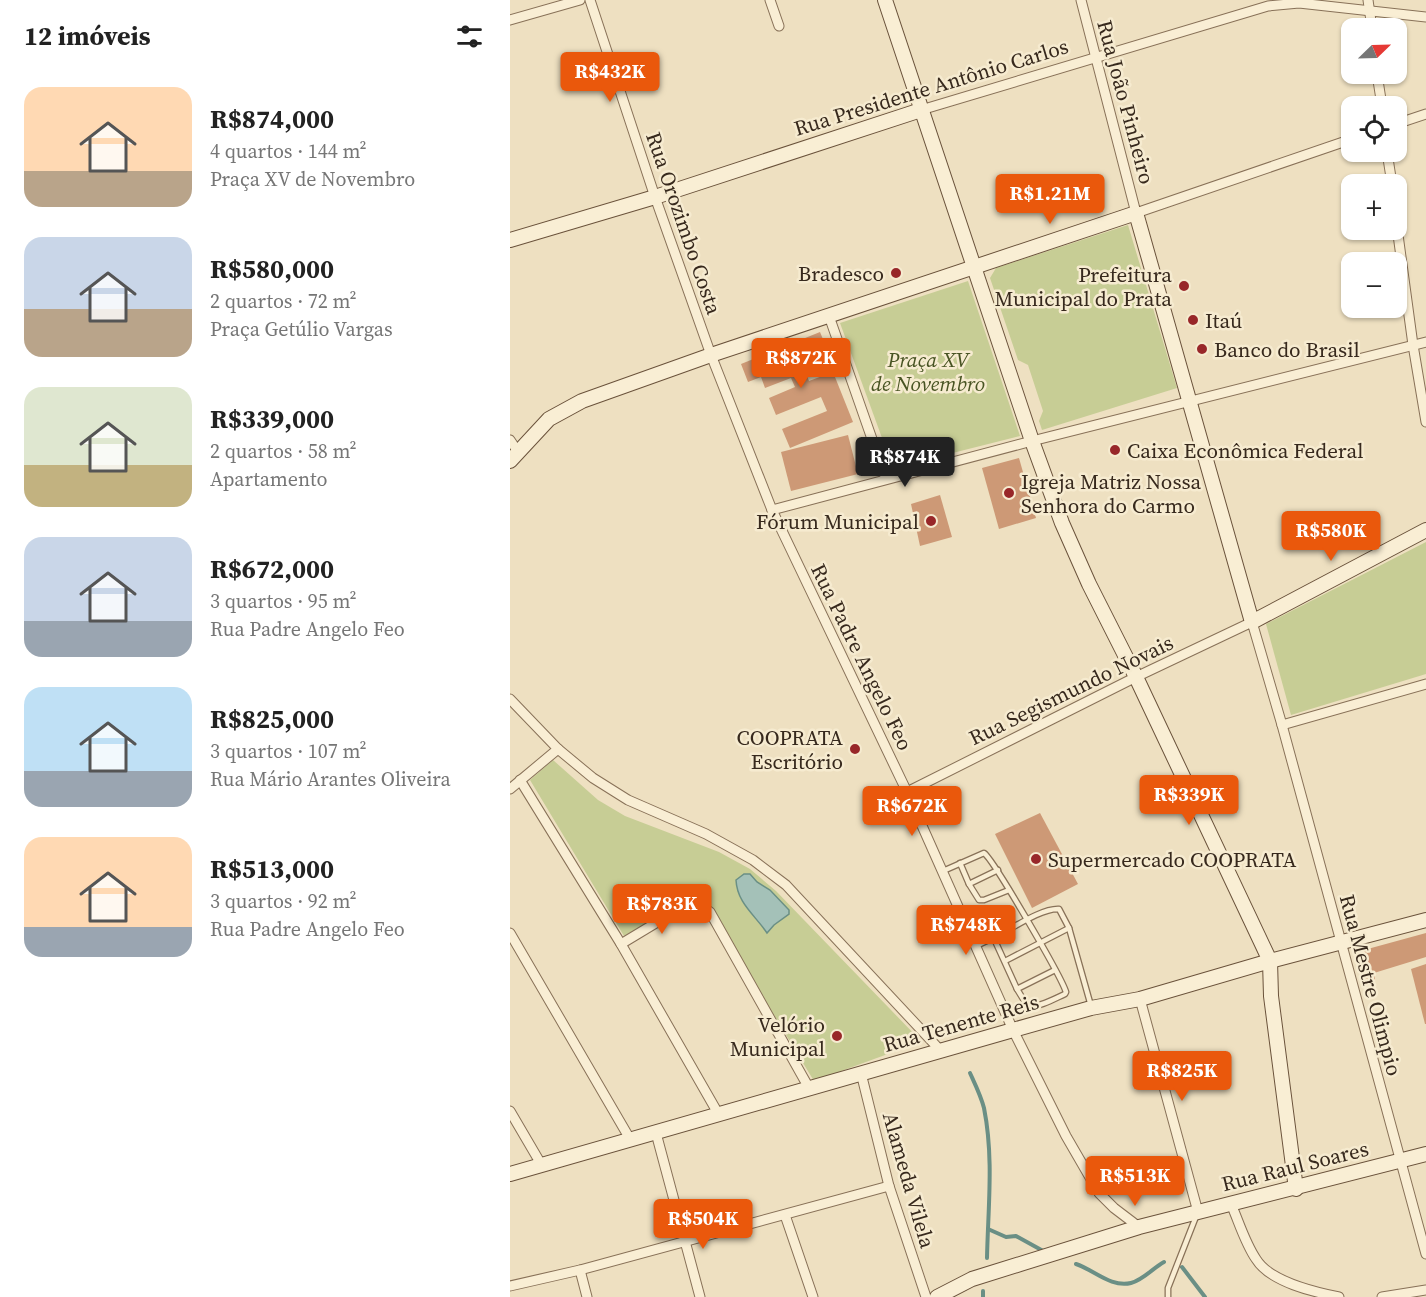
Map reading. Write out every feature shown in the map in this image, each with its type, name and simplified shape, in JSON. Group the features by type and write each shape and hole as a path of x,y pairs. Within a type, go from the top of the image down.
{"street":[{"path":"510,20 580,0"},
{"name":"Rua Orozimbo Costa","path":"590,0 655,197 711,355"},
{"path":"770,0 779,26"},
{"path":"885,0 1032,441 1062,523 1270,961 1271,996 1296,1189"},
{"name":"Rua João Pinheiro","path":"1081,0 1136,213"},
{"name":"Rua Presidente Antônio Carlos","path":"510,240 655,197 921,110 1282,3 1369,4 1426,16"},
{"path":"1407,120 1426,114"},
{"path":"513,451 549,419 582,401 711,355 1341,143"},
{"path":"1136,213 1252,622 1426,530"},
{"path":"1399,240 1426,422"},
{"path":"829,316 886,479"},
{"path":"711,355 772,510 1032,441 1426,342"},
{"name":"Rua Padre Angelo Feo","path":"772,510 907,792 1013,1030 1086,1174 1099,1193 1139,1227"},
{"name":"Rua Segismundo Novais","path":"907,792 1136,677 1252,622"},
{"name":"Rua Mestre Olimpio","path":"1252,622 1426,1254"},
{"path":"1282,725 1426,684"},
{"path":"510,699 558,749 593,778 628,800 706,834 753,860 786,885 940,1050"},
{"path":"510,789 558,749"},
{"path":"520,780 621,944 719,1115"},
{"path":"621,944 689,903 697,902 710,912 809,1088"},
{"name":"Rua Tenente Reis","path":"510,1174 1091,1008 1140,999 1270,961 1426,920"},
{"path":"510,933 630,1139"},
{"path":"1140,999 1198,1212"},
{"name":"Alameda Vilela","path":"861,1073 889,1186 926,1297"},
{"path":"510,1111 542,1164"},
{"path":"656,1133 700,1297"},
{"name":"Rua Raul Soares","path":"937,1297 972,1279 1139,1227 1296,1189 1426,1154"},
{"path":"510,1286 580,1270 889,1186"},
{"path":"1231,1204 1251,1250 1263,1269 1280,1279 1339,1297"},
{"path":"785,1215 813,1297"},
{"path":"580,1270 587,1297"},
{"path":"1382,1297 1426,1290"}],"lane":[{"path":"943,871 984,853 988,856 1055,970 1065,988 1065,994 1032,1008 1028,1007 996,943 997,936"},
{"path":"960,863 979,900 1009,890"},
{"path":"969,884 998,870"},
{"path":"976,946 1056,908 1062,912 1069,928 1091,1008"},
{"path":"1005,961 1069,928"},
{"path":"1017,989 1055,970"},
{"path":"1168,1297 1172,1278 1198,1212"}],"green space":[{"name":"Praça XV de Novembro","path":"1128,225 1177,388 1042,430 1039,421 1043,411 1028,365 1018,360 990,278 996,268"},
{"name":"Praça XV de Novembro","path":"968,281 1020,436 893,468 840,323"},
{"path":"1426,542 1426,674 1291,715 1266,624"},
{"path":"553,760 598,800 625,816 719,852 750,869 776,891 919,1039 896,1051 814,1081 699,892 624,936 530,780"}],"water":[{"path":"744,874 750,874 757,882 770,890 789,910 789,914 767,933 747,908 737,888 736,880"}],"building":[{"path":"820,332 827,349 801,360 809,381 833,372 853,422 790,448 782,429 827,411 821,397 776,415 769,398 795,387 791,378 765,388 761,377 748,382 741,364"},
{"path":"848,435 858,474 791,491 781,452"},
{"name":"Igreja Matriz Nossa Senhora do Carmo","path":"1019,458 1036,518 999,529 982,468"},
{"name":"Fórum Municipal","path":"940,495 952,537 920,546 911,504"},
{"name":"Supermercado COOPRATA","path":"1040,813 1078,884 1032,908 995,834"},
{"path":"1426,933 1426,957 1374,973 1375,980 1364,983 1353,953"},
{"path":"1426,964 1426,1024 1425,1024 1411,969"}],"waterway":[{"path":"970,1073 984,1108 989,1146 987,1258"},
{"path":"988,1229 1006,1237 1016,1236 1045,1252"},
{"path":"1076,1264 1110,1281 1124,1284 1140,1279 1164,1262"},
{"path":"1182,1267 1205,1297"},
{"path":"983,1291 983,1297"}],"place":[{"name":"Bradesco","path":"896,273"},
{"name":"Prefeitura Municipal do Prata","path":"1184,286"},
{"name":"Itaú","path":"1193,320"},
{"name":"Banco do Brasil","path":"1202,349"},
{"name":"Caixa Econômica Federal","path":"1115,450"},
{"name":"Igreja Matriz Nossa Senhora do Carmo","path":"1009,493"},
{"name":"Fórum Municipal","path":"931,521"},
{"name":"COOPRATA Escritório","path":"855,749"},
{"name":"Supermercado COOPRATA","path":"1036,859"},
{"name":"Velório Municipal","path":"837,1036"}]}
